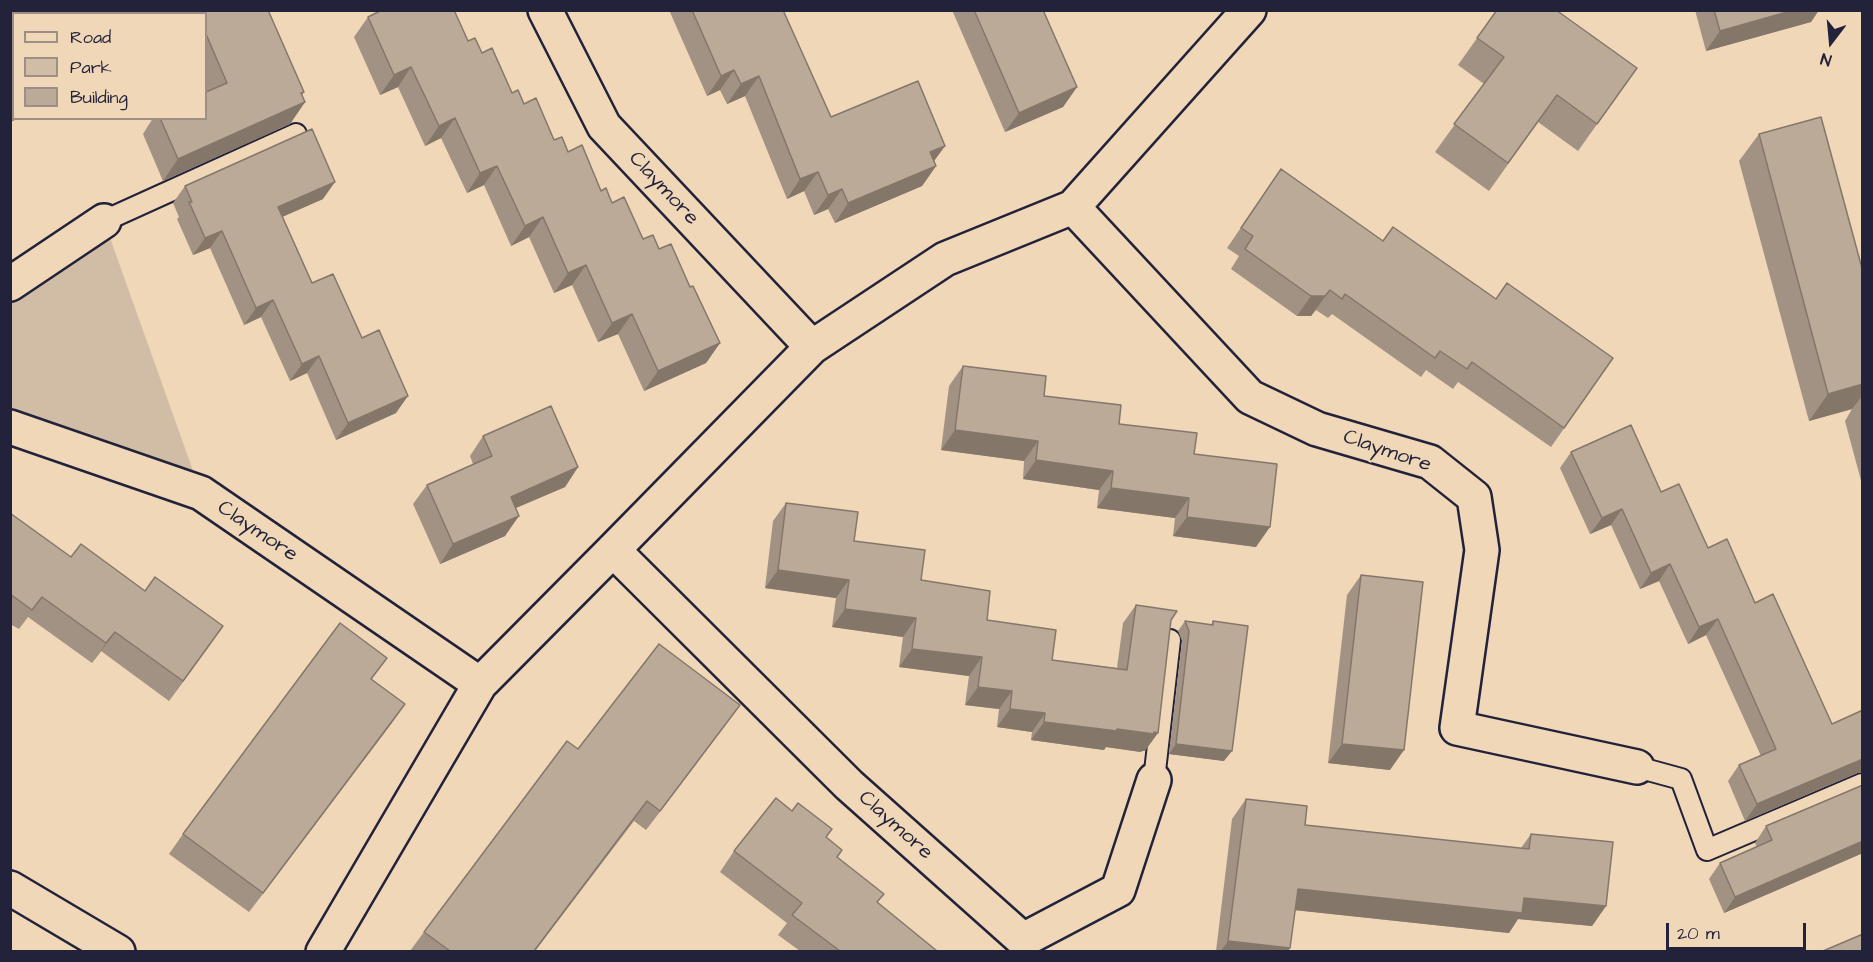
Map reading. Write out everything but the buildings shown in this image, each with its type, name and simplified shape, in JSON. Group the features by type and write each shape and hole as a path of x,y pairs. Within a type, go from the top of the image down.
{"street":[{"name":"Claymore","path":"545,10 604,126 812,346"},
{"path":"323,951 480,684 812,346 945,259 1073,207 1249,10"},
{"name":"Claymore","path":"1073,207 1250,397 1317,429 1430,462 1474,497 1482,550 1457,728 1637,767"},
{"path":"10,284 104,221"},
{"name":"Claymore","path":"10,427 201,494 480,684"},
{"name":"Claymore","path":"613,550 849,784 1019,946 1118,890 1154,780"},
{"path":"11,889 118,951"}],"lane":[{"path":"104,221 296,134"},
{"path":"1154,780 1170,640"},
{"path":"1637,767 1681,779 1707,850 1863,784"}],"green space":[{"path":"104,221 201,493 11,427 11,284"}]}
